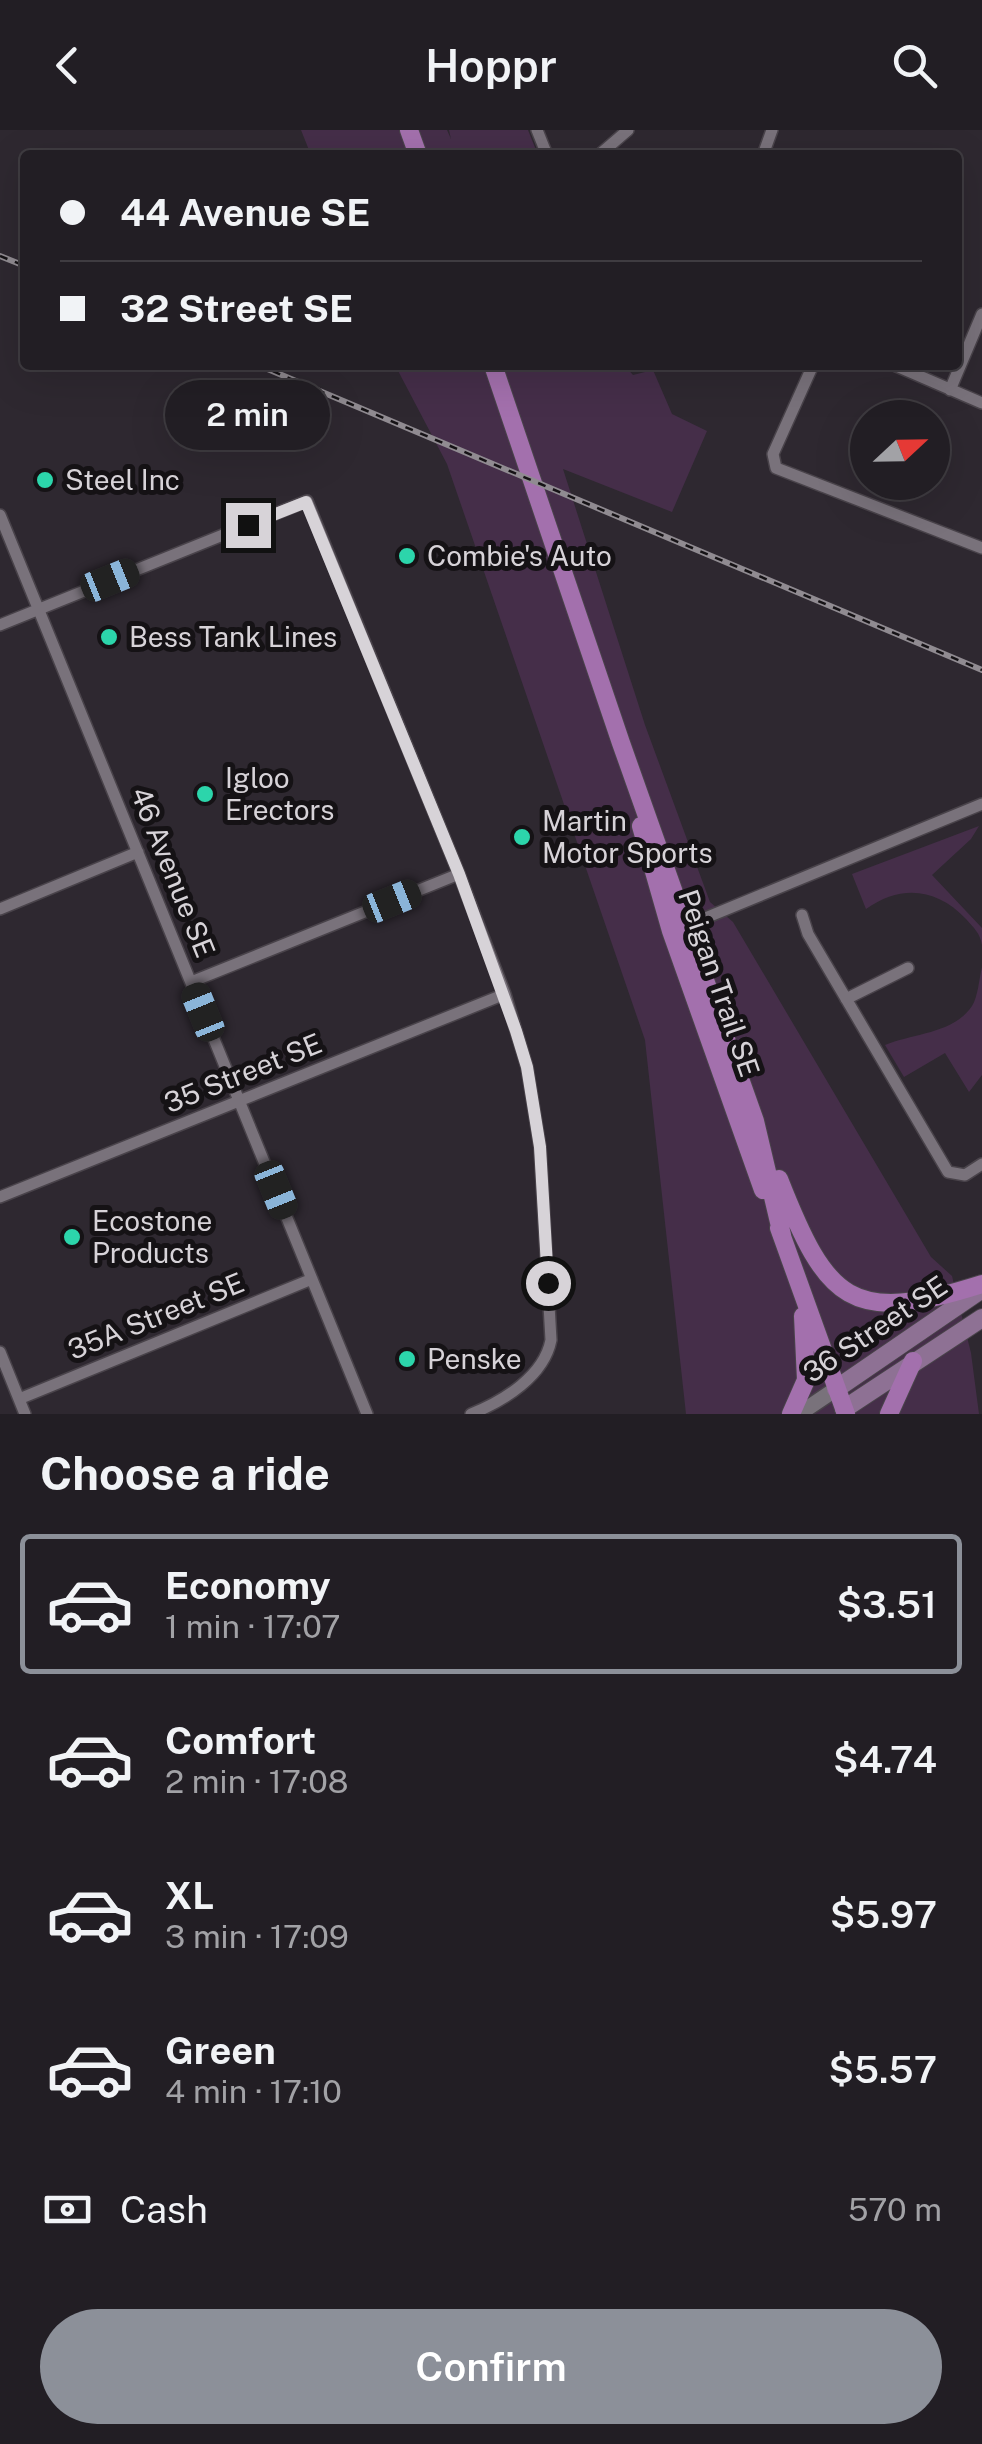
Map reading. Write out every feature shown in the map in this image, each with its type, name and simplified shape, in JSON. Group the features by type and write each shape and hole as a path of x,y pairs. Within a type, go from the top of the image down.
{"main road":[{"name":"Peigan Trail SE","path":"494,370 621,743 752,1162 782,1235 842,1412"},
{"name":"Peigan Trail SE","path":"679,928 756,1120 782,1235"},
{"path":"756,1120 803,1240 821,1271 839,1288 862,1299 891,1305 982,1287"},
{"path":"791,1414 806,1380 806,1341 798,1281"},
{"name":"36 Street SE","path":"836,1389 982,1287"},
{"name":"36 Street SE","path":"842,1412 982,1318"},
{"path":"889,1414 913,1361"}],"street":[{"path":"604,150 628,130"},
{"path":"962,362 982,314"},
{"path":"810,370 773,454 776,468 982,548"},
{"path":"905,370 982,403"},
{"path":"950,390 958,370"},
{"path":"0,625 306,502 459,874 527,1067 540,1147 551,1340 547,1359 533,1374 489,1406 471,1414"},
{"name":"46 Avenue SE","path":"0,515 367,1414"},
{"path":"679,928 982,804"},
{"path":"0,909 138,852"},
{"path":"191,982 459,874"},
{"path":"802,914 808,934 948,1172 965,1174 982,1164"},
{"path":"846,999 908,968"},
{"name":"35 Street SE","path":"0,1197 504,994"},
{"name":"35A Street SE","path":"19,1399 312,1278"},
{"path":"0,1352 25,1414"},
{"name":"36 Street SE","path":"799,1414 836,1389"}],"shaded area":[{"path":"301,130 447,130 451,139 449,130 528,130 536,150 309,150"},
{"path":"398,370 628,370 633,375 653,370 672,414 707,431 672,512 563,469 645,725 710,902 733,922 931,1257 952,1276 971,1353 979,1414 686,1414 645,1040 447,464"},
{"path":"979,826 971,839 932,875 982,928 982,945 966,919 931,896 905,893 866,909 852,874"},
{"path":"982,967 982,1075 969,1092 945,1053 904,1077 885,1045 944,1027 964,1015 974,1002"}],"railway":[{"path":"0,256 20,264"},
{"path":"270,370 982,670"}],"place":[{"name":"Steel Inc","path":"45,480"},
{"name":"Combie's Auto","path":"407,556"},
{"name":"Bess Tank Lines","path":"109,637"},
{"name":"Igloo Erectors","path":"205,794"},
{"name":"Martin Motor Sports","path":"522,837"},
{"name":"Ecostone Products","path":"72,1237"},
{"name":"Penske","path":"407,1359"}],"route":[{"path":"248,525 306,502 459,874 527,1067 540,1147 548,1283"}]}
